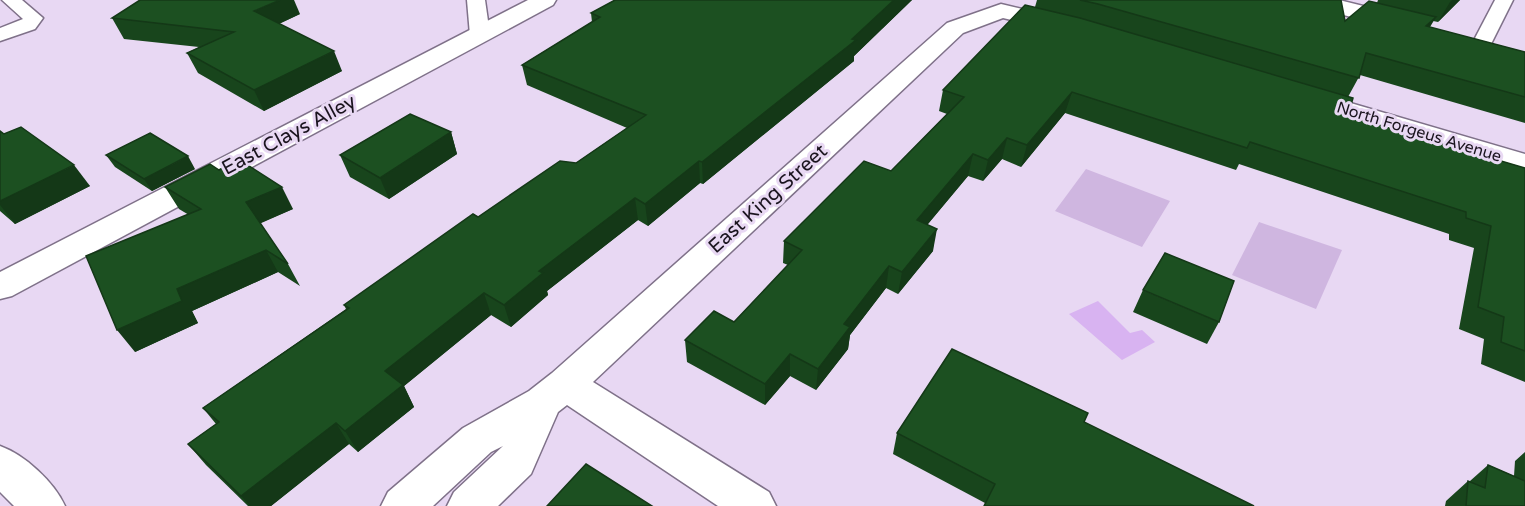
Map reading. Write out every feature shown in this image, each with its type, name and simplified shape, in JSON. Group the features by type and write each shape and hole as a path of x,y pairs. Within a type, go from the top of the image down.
{"street":[{"name":"East Clays Alley","path":"0,287 545,0"},
{"path":"1311,0 1426,28"},
{"name":"East King Street","path":"403,506 477,440 554,393 955,28 1001,11 1083,31"},
{"name":"North Forgeus Avenue","path":"1287,92 1525,164"},
{"path":"554,393 754,506"},
{"name":"East King Street","path":"469,506 516,461 554,393"},
{"path":"0,464 43,506"}],"lane":[{"path":"0,35 28,25 33,18 11,0"},
{"path":"476,0 480,34"},
{"path":"1482,42 1504,0"}],"shaded area":[{"path":"1086,169 1170,201 1142,247 1055,211"},
{"path":"1259,222 1342,250 1316,309 1232,275"},
{"path":"1098,301 1130,333 1142,330 1155,342 1122,360 1069,314"}],"building":[{"path":"140,0 280,0 254,11 334,51 254,90 187,53 234,32 112,18"},
{"path":"615,0 894,0 852,39 856,40 702,162 699,161 645,204 635,198 539,271 543,273 504,305 484,293 385,371 403,385 345,431 336,423 241,496 188,444 219,422 203,408 349,308 344,305 473,214 478,217 560,161 576,163 646,115 522,65 600,17 591,13"},
{"path":"1080,0 1341,0 1345,21 1369,1 1436,17 1426,26 1525,52 1525,97 1366,53 1359,78"},
{"path":"1025,5 1080,18 1353,98 1348,116 1525,168 1525,351 1501,342 1504,317 1478,307 1491,226 1466,218 1466,212 1250,142 1247,148 1072,92 1027,145 1007,138 988,160 973,154 917,220 937,229 902,272 889,266 844,324 850,327 818,369 790,354 765,384 685,340 714,311 734,322 802,250 784,241 864,161 891,171 964,97 943,90"},
{"path":"410,114 451,132 380,178 340,155"},
{"path":"21,127 74,165 0,201 0,131 4,134"},
{"path":"150,133 188,156 144,179 106,155"},
{"path":"238,159 282,187 246,202 288,264 266,250 177,289 182,301 117,330 86,256 201,209 165,187 210,164 219,170"},
{"path":"1165,253 1234,281 1219,322 1143,290"},
{"path":"952,349 1088,413 1084,422 1254,506 984,506 995,484 897,433"},
{"path":"586,464 652,506 547,506"},
{"path":"1488,465 1525,481 1525,506 1466,506 1468,481 1485,488"}]}
